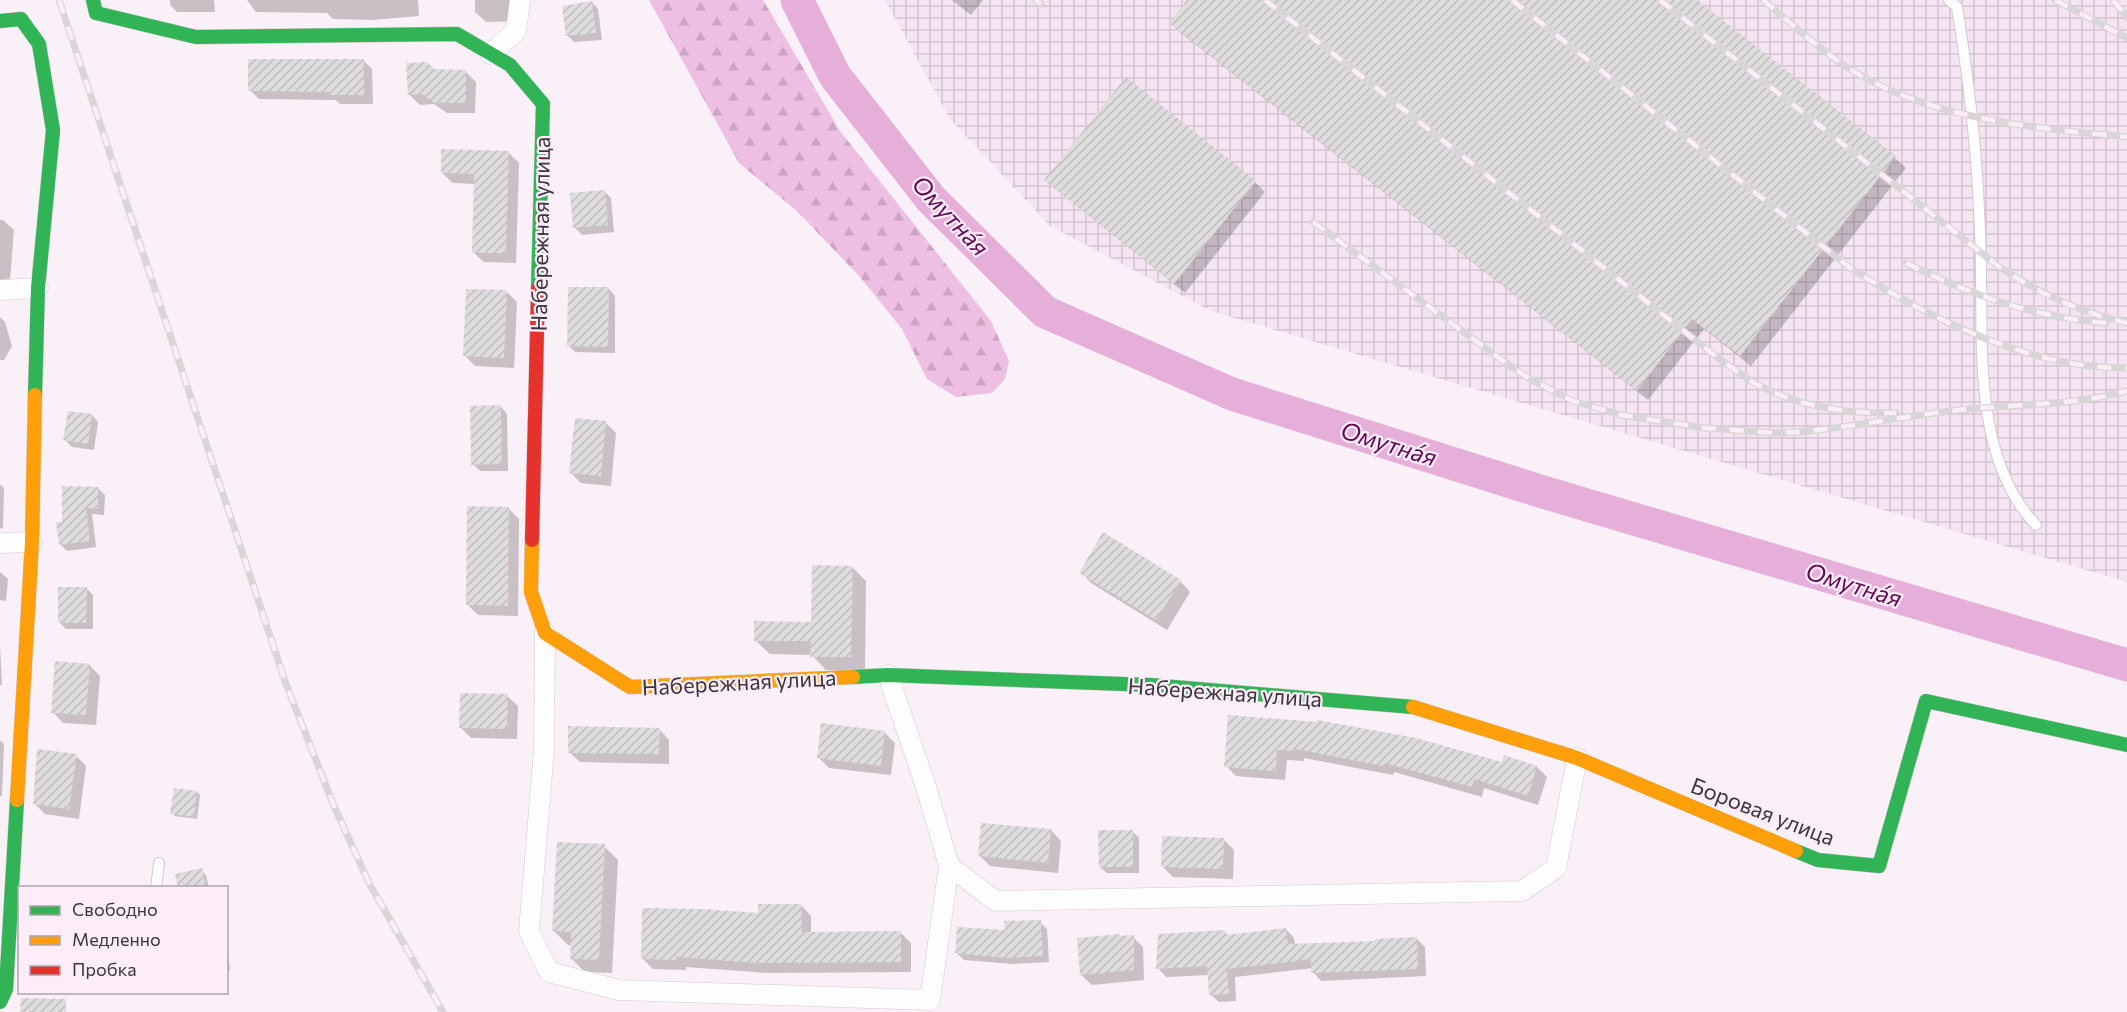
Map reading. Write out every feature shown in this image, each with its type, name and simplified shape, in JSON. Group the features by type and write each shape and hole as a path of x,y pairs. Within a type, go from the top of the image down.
{"street":[{"path":"490,54 516,31 520,0"},
{"name":"Набережная улица","path":"94,7 196,37 457,34 510,65 543,104 531,592 545,633 630,687 888,675 1150,685 1413,707 1577,758"},
{"path":"0,21 21,19 39,45 53,130 38,288 32,542 15,897 6,989 0,1002"},
{"path":"0,290 38,288"},
{"path":"0,543 32,542"},
{"path":"545,633 544,750 529,931 549,972 619,990 930,1000 949,866 926,787 888,675"},
{"name":"Боровая улица","path":"1577,758 1818,860 1878,866 1926,701 2127,745"},
{"path":"949,866 996,901 1522,891 1556,868 1577,758"}],"lane":[{"path":"1954,2 1972,116 1977,173 1982,336 1989,425 1996,457 2010,493 2022,511 2036,525"},
{"path":"156,886 159,863"}],"shaded area":[{"path":"885,0 2127,0 2127,582 1211,311 1050,226 950,119"}],"green space":[{"path":"649,0 763,0 840,131 991,321 1009,361 1005,379 992,393 956,397 927,379 902,329 860,277 798,212 739,163"}],"building":[{"path":"1187,0 1697,0 1896,156 1740,356 1692,319 1637,391 1169,23"},
{"path":"592,1 596,33 566,36 562,6"},
{"path":"248,59 364,59 364,95 248,91"},
{"path":"426,62 435,69 466,70 466,103 435,103 422,94 408,95 406,63"},
{"path":"1126,77 1256,181 1174,284 1044,180"},
{"path":"441,149 509,151 506,253 472,253 474,174 441,173"},
{"path":"605,190 608,225 573,228 570,193"},
{"path":"568,287 609,287 608,347 567,346"},
{"path":"466,289 507,290 504,358 463,356"},
{"path":"501,405 502,464 471,465 470,406"},
{"path":"68,411 92,414 88,444 63,440"},
{"path":"575,418 606,421 601,476 569,473"},
{"path":"62,486 98,487 98,509 86,508 90,541 59,545 56,522 62,522"},
{"path":"467,506 509,507 508,606 466,605"},
{"path":"1103,532 1181,580 1156,620 1079,573"},
{"path":"812,565 853,566 851,657 810,657 811,641 754,641 754,621 811,622"},
{"path":"58,587 87,587 86,623 58,623"},
{"path":"55,661 90,664 86,715 51,713"},
{"path":"460,693 508,694 507,729 459,728"},
{"path":"1228,715 1317,722 1317,720 1416,738 1502,762 1504,755 1537,766 1528,796 1474,779 1472,787 1384,763 1383,766 1295,749 1294,751 1277,750 1276,771 1224,767"},
{"path":"821,723 885,731 881,766 817,758"},
{"path":"568,726 660,728 659,754 568,753"},
{"path":"37,749 77,754 69,809 33,804"},
{"path":"174,788 197,791 194,817 170,814"},
{"path":"981,823 1051,829 1048,863 978,856"},
{"path":"1098,830 1133,830 1133,867 1099,867"},
{"path":"1162,836 1224,838 1223,869 1161,867"},
{"path":"557,842 605,844 599,960 570,959 571,932 552,931"},
{"path":"202,868 206,886 178,886 175,874"},
{"path":"758,904 801,904 802,932 901,931 901,962 758,963 676,957 676,960 641,959 642,908 758,913"},
{"path":"1041,920 1043,956 1005,958 955,953 957,927 1005,930 1004,921"},
{"path":"1286,928 1288,944 1417,937 1418,969 1311,973 1311,959 1227,969 1229,994 1209,995 1207,966 1156,969 1158,934 1225,930 1226,935"},
{"path":"1120,934 1120,936 1134,935 1134,970 1080,975 1077,938"},
{"path":"21,998 66,999 66,1012 20,1012"}],"waterway":[{"name":"Омутна́я","path":"797,0 835,76 931,199 1045,312 1232,394 1543,492 2127,665"}],"railway":[{"path":"59,0 286,684 334,806 369,883 443,1012"},
{"path":"1035,0 1041,4"},
{"path":"1265,0 1718,358 1751,381 1772,392 1824,408 1896,413"},
{"path":"1512,0 1849,267 1880,286 1946,322 2018,350 2054,360 2091,366 2127,368"},
{"path":"1660,0 1998,266 2028,285 2060,300 2092,313 2127,323"},
{"path":"1763,0 1818,46 1853,71 1885,88 1917,101 1986,119 2056,130 2127,137"},
{"path":"2055,0 2127,38"},
{"path":"2113,0 2127,17"},
{"path":"1313,222 1530,379 1573,401 1621,415 1705,428 1777,433 1799,432 1958,410 2085,399 2127,391"},
{"path":"1906,263 1954,285 2003,303 2053,316 2106,323"}],"traffic: fast":[{"path":"93,0 96,13 196,37 457,34 510,65 543,104 538,289"},
{"path":"0,21 21,19 39,44 53,130 38,288 35,395"},
{"path":"853,677 888,675 1150,685 1413,707"},
{"path":"1796,851 1818,860 1879,866 1926,701 2127,745"},
{"path":"0,1002 6,989 17,800"}],"traffic: slow":[{"path":"17,800 32,542 35,395"},
{"path":"532,540 531,592 545,633 630,687 853,677"},
{"path":"1413,707 1577,758 1796,851"}],"traffic: jam":[{"path":"532,540 538,289"}]}
